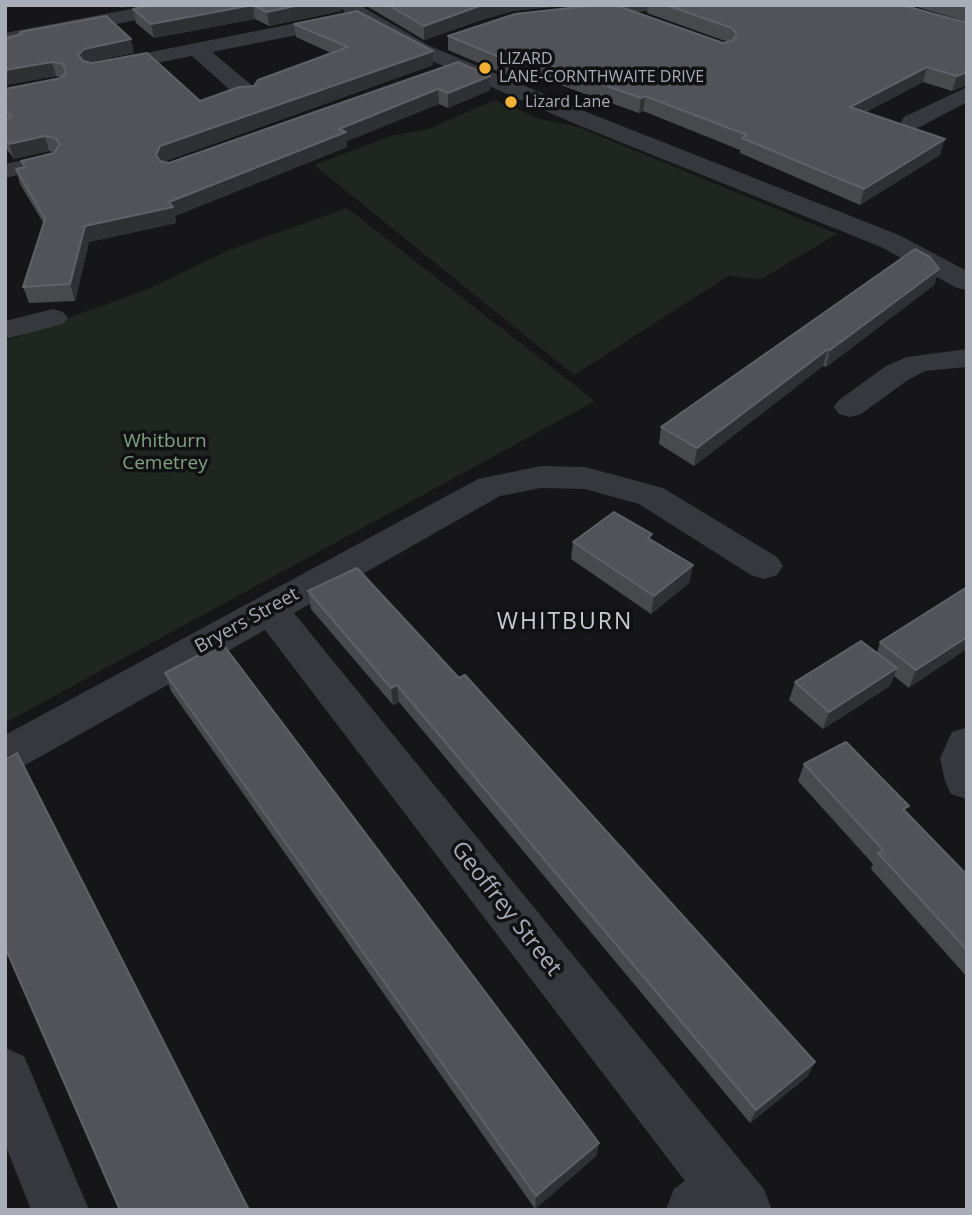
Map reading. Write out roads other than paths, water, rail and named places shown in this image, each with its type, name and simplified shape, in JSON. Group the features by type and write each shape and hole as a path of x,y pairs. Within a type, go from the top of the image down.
{"street":[{"path":"5,40 184,5"},
{"path":"552,16 644,10"},
{"path":"95,69 197,50 354,11 424,50 581,118 890,241 967,282"},
{"path":"424,50 447,41"},
{"path":"197,50 247,93"},
{"path":"434,74 460,65"},
{"path":"912,122 967,93"},
{"path":"5,171 50,161"},
{"path":"5,330 53,318"},
{"path":"850,407 897,373 918,363 967,358"},
{"name":"Bryers Street","path":"5,757 490,487 541,477 585,478 621,486 651,496 764,566"},
{"name":"Geoffrey Street","path":"269,608 720,1202"},
{"path":"967,744 962,758 967,780"},
{"path":"5,1075 60,1210"}],"place":[{"name":"LIZARD LANE-CORNTHWAITE DRIVE","path":"485,68"},
{"name":"Lizard Lane","path":"511,102"}],"district":[{"name":"WHITBURN","path":"565,622"}],"park label":[{"name":"Whitburn Cemetrey","path":"165,453"}]}
